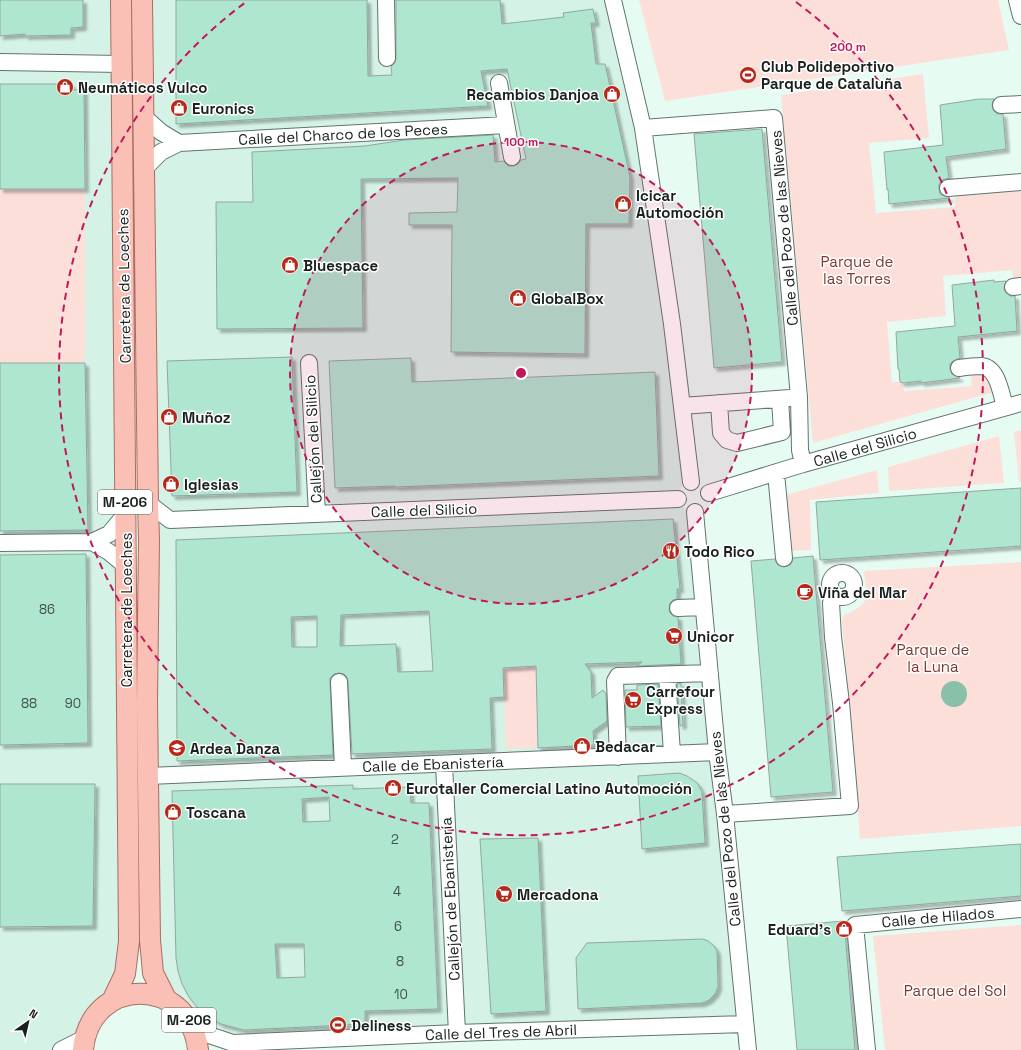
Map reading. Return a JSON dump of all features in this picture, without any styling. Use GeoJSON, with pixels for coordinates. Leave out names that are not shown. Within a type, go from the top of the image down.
{"type":"FeatureCollection","features":[{"type":"Feature","properties":{"kind":"main road","name":"Carretera de Loeches"},"geometry":{"type":"LineString","coordinates":[[112,1001],[125,974],[129,941],[125,334],[121,64],[122,0]]}},
{"type":"Feature","properties":{"kind":"main road","name":"Carretera de Loeches"},"geometry":{"type":"LineString","coordinates":[[142,0],[149,540],[148,776],[151,947],[153,973],[166,999]]}},
{"type":"Feature","properties":{"kind":"main road","name":"M-206"},"geometry":{"type":"LineString","coordinates":[[84,1044],[91,1021],[102,1008],[112,1001],[126,995],[143,994],[166,999],[178,1007],[193,1027],[198,1050]]}},
{"type":"Feature","properties":{"kind":"street"},"geometry":{"type":"LineString","coordinates":[[386,0],[387,58]]}},
{"type":"Feature","properties":{"kind":"street"},"geometry":{"type":"LineString","coordinates":[[613,0],[643,128],[672,324],[692,482]]}},
{"type":"Feature","properties":{"kind":"street"},"geometry":{"type":"LineString","coordinates":[[1017,0],[1021,16]]}},
{"type":"Feature","properties":{"kind":"street"},"geometry":{"type":"LineString","coordinates":[[0,62],[121,64]]}},
{"type":"Feature","properties":{"kind":"street"},"geometry":{"type":"LineString","coordinates":[[500,83],[512,157]]}},
{"type":"Feature","properties":{"kind":"street"},"geometry":{"type":"LineString","coordinates":[[1001,105],[1021,104]]}},
{"type":"Feature","properties":{"kind":"street"},"geometry":{"type":"LineString","coordinates":[[144,118],[161,132],[179,143]]}},
{"type":"Feature","properties":{"kind":"street","name":"Calle del Pozo de las Nieves"},"geometry":{"type":"LineString","coordinates":[[643,128],[774,118],[799,397],[800,450],[803,464]]}},
{"type":"Feature","properties":{"kind":"street","name":"Calle del Charco de los Peces"},"geometry":{"type":"LineString","coordinates":[[145,168],[161,152],[179,143],[506,125]]}},
{"type":"Feature","properties":{"kind":"street"},"geometry":{"type":"LineString","coordinates":[[948,188],[1021,182]]}},
{"type":"Feature","properties":{"kind":"street","name":"Callejón del Silicio"},"geometry":{"type":"LineString","coordinates":[[309,363],[318,514]]}},
{"type":"Feature","properties":{"kind":"street"},"geometry":{"type":"LineString","coordinates":[[959,368],[982,366],[989,368],[995,375],[1005,407]]}},
{"type":"Feature","properties":{"kind":"street"},"geometry":{"type":"LineString","coordinates":[[682,406],[799,397]]}},
{"type":"Feature","properties":{"kind":"street"},"geometry":{"type":"LineString","coordinates":[[719,403],[721,433],[727,440],[737,443],[782,432],[780,399]]}},
{"type":"Feature","properties":{"kind":"street","name":"Calle del Silicio"},"geometry":{"type":"LineString","coordinates":[[709,493],[803,464],[1021,403]]}},
{"type":"Feature","properties":{"kind":"street"},"geometry":{"type":"LineString","coordinates":[[776,473],[784,558]]}},
{"type":"Feature","properties":{"kind":"street"},"geometry":{"type":"LineString","coordinates":[[692,482],[699,483],[705,487],[709,493],[708,502],[702,510],[695,512],[687,511],[681,506],[678,499],[679,492],[683,485],[692,482]]}},
{"type":"Feature","properties":{"kind":"street","name":"Calle del Silicio"},"geometry":{"type":"LineString","coordinates":[[170,520],[678,499]]}},
{"type":"Feature","properties":{"kind":"street"},"geometry":{"type":"LineString","coordinates":[[148,504],[170,520],[149,540]]}},
{"type":"Feature","properties":{"kind":"street","name":"Calle del Pozo de las Nieves"},"geometry":{"type":"LineString","coordinates":[[695,512],[717,752],[725,814],[748,1050]]}},
{"type":"Feature","properties":{"kind":"street"},"geometry":{"type":"LineString","coordinates":[[0,542],[92,542],[109,534],[125,515]]}},
{"type":"Feature","properties":{"kind":"street"},"geometry":{"type":"LineString","coordinates":[[92,542],[109,552],[126,566]]}},
{"type":"Feature","properties":{"kind":"street"},"geometry":{"type":"LineString","coordinates":[[725,814],[850,806],[841,703],[832,630],[831,603],[834,595]]}},
{"type":"Feature","properties":{"kind":"street"},"geometry":{"type":"LineString","coordinates":[[678,608],[703,607]]}},
{"type":"Feature","properties":{"kind":"street"},"geometry":{"type":"LineString","coordinates":[[618,756],[615,681],[618,676],[710,673]]}},
{"type":"Feature","properties":{"kind":"street"},"geometry":{"type":"LineString","coordinates":[[668,675],[672,754]]}},
{"type":"Feature","properties":{"kind":"street"},"geometry":{"type":"LineString","coordinates":[[339,682],[343,767]]}},
{"type":"Feature","properties":{"kind":"street","name":"Calle de Ebanistería"},"geometry":{"type":"LineString","coordinates":[[148,776],[717,752]]}},
{"type":"Feature","properties":{"kind":"street","name":"Callejón de Ebanistería"},"geometry":{"type":"LineString","coordinates":[[444,764],[457,1033]]}},
{"type":"Feature","properties":{"kind":"street","name":"Calle de Hilados"},"geometry":{"type":"LineString","coordinates":[[867,1050],[855,925],[1021,909]]}},
{"type":"Feature","properties":{"kind":"street","name":"Calle del Tres de Abril"},"geometry":{"type":"LineString","coordinates":[[193,1027],[228,1047],[457,1033],[745,1024]]}},
{"type":"Feature","properties":{"kind":"street"},"geometry":{"type":"LineString","coordinates":[[61,1050],[84,1044]]}},
{"type":"Feature","properties":{"kind":"shaded area"},"geometry":{"type":"Polygon","coordinates":[[[0,0],[121,0],[129,941],[112,1001],[61,1050],[0,1050],[0,0]]]}},
{"type":"Feature","properties":{"kind":"shaded area"},"geometry":{"type":"Polygon","coordinates":[[[142,0],[613,0],[638,105],[691,482],[683,485],[679,492],[681,506],[687,511],[695,512],[745,1024],[478,1033],[209,1035],[153,973],[142,0]]]}},
{"type":"Feature","properties":{"kind":"shaded area"},"geometry":{"type":"Polygon","coordinates":[[[954,681],[963,685],[967,694],[963,703],[954,707],[945,703],[941,694],[945,685],[954,681]]]}},
{"type":"Feature","properties":{"kind":"green space","name":"Club Polideportivo Parque de Cataluña"},"geometry":{"type":"Polygon","coordinates":[[[639,0],[998,0],[1009,50],[665,101],[639,0]]]}},
{"type":"Feature","properties":{"kind":"green space","name":"Parque de las Torres"},"geometry":{"type":"Polygon","coordinates":[[[923,74],[929,138],[869,143],[876,213],[955,207],[955,193],[1021,188],[1021,279],[1013,280],[1012,270],[943,276],[946,316],[887,322],[892,382],[902,382],[904,391],[972,386],[971,375],[987,374],[994,392],[813,443],[781,95],[923,74]]]}},
{"type":"Feature","properties":{"kind":"green space"},"geometry":{"type":"Polygon","coordinates":[[[0,189],[85,189],[85,363],[0,363],[0,189]]]}},
{"type":"Feature","properties":{"kind":"green space"},"geometry":{"type":"Polygon","coordinates":[[[1021,430],[1021,482],[1019,482],[1014,432],[1021,430]]]}},
{"type":"Feature","properties":{"kind":"green space"},"geometry":{"type":"Polygon","coordinates":[[[999,436],[1004,483],[889,491],[888,467],[999,436]]]}},
{"type":"Feature","properties":{"kind":"green space"},"geometry":{"type":"Polygon","coordinates":[[[877,470],[879,493],[810,500],[811,550],[790,551],[785,495],[877,470]]]}},
{"type":"Feature","properties":{"kind":"green space","name":"Parque de la Luna"},"geometry":{"type":"Polygon","coordinates":[[[1021,562],[1021,826],[860,839],[842,620],[844,615],[859,607],[866,599],[864,571],[1021,562]]]}},
{"type":"Feature","properties":{"kind":"green space"},"geometry":{"type":"Polygon","coordinates":[[[536,666],[538,748],[506,749],[503,668],[536,666]]]}},
{"type":"Feature","properties":{"kind":"green space","name":"Parque del Sol"},"geometry":{"type":"Polygon","coordinates":[[[1021,925],[1021,1050],[885,1050],[873,936],[1021,925]]]}},
{"type":"Feature","properties":{"kind":"building"},"geometry":{"type":"Polygon","coordinates":[[[0,0],[83,0],[83,27],[71,28],[71,35],[25,36],[25,34],[0,36],[0,0]]]}},
{"type":"Feature","properties":{"kind":"building"},"geometry":{"type":"Polygon","coordinates":[[[176,0],[367,0],[368,76],[392,75],[391,66],[395,63],[396,58],[396,0],[500,0],[502,24],[564,17],[563,13],[593,9],[596,23],[591,23],[596,64],[605,64],[630,177],[629,224],[586,224],[585,354],[451,352],[452,225],[409,225],[409,213],[457,212],[458,178],[361,179],[363,328],[217,329],[216,202],[253,202],[252,152],[365,146],[404,140],[493,135],[495,162],[504,161],[508,166],[513,166],[518,164],[521,160],[526,159],[507,69],[481,71],[488,106],[176,124],[176,0]]]}},
{"type":"Feature","properties":{"kind":"building"},"geometry":{"type":"Polygon","coordinates":[[[0,84],[72,84],[72,90],[84,90],[85,189],[0,189],[0,84]]]}},
{"type":"Feature","properties":{"kind":"building"},"geometry":{"type":"Polygon","coordinates":[[[979,99],[994,99],[992,105],[993,110],[997,114],[1003,114],[1006,149],[946,157],[949,178],[942,180],[939,184],[939,189],[940,194],[950,198],[889,204],[884,152],[943,145],[940,105],[979,99]]]}},
{"type":"Feature","properties":{"kind":"building"},"geometry":{"type":"Polygon","coordinates":[[[762,129],[782,362],[714,368],[694,134],[762,129]]]}},
{"type":"Feature","properties":{"kind":"building"},"geometry":{"type":"Polygon","coordinates":[[[994,280],[994,282],[1006,281],[1004,288],[1005,292],[1010,296],[1015,296],[1017,331],[958,337],[960,358],[950,364],[950,369],[952,374],[960,378],[921,383],[921,381],[900,382],[896,332],[955,326],[952,285],[994,280]]]}},
{"type":"Feature","properties":{"kind":"building"},"geometry":{"type":"Polygon","coordinates":[[[292,357],[297,492],[172,496],[167,361],[292,357]]]}},
{"type":"Feature","properties":{"kind":"building"},"geometry":{"type":"Polygon","coordinates":[[[411,358],[412,382],[655,372],[659,476],[395,487],[335,488],[329,361],[411,358]]]}},
{"type":"Feature","properties":{"kind":"building"},"geometry":{"type":"Polygon","coordinates":[[[0,363],[85,363],[88,530],[0,531],[0,363]]]}},
{"type":"Feature","properties":{"kind":"building"},"geometry":{"type":"Polygon","coordinates":[[[1021,488],[1021,546],[820,560],[816,502],[1021,488]]]}},
{"type":"Feature","properties":{"kind":"building"},"geometry":{"type":"Polygon","coordinates":[[[673,519],[680,589],[677,589],[677,599],[670,603],[669,609],[673,616],[678,617],[681,664],[637,666],[642,662],[585,664],[591,672],[592,698],[603,690],[606,694],[607,721],[593,731],[594,745],[538,748],[536,666],[503,668],[504,697],[490,698],[492,749],[352,754],[348,682],[347,677],[344,674],[339,673],[334,674],[330,678],[333,755],[177,761],[176,540],[673,519]],[[429,611],[341,615],[340,646],[396,644],[398,672],[433,671],[429,611]],[[317,616],[291,617],[292,647],[317,647],[317,616]]]}},
{"type":"Feature","properties":{"kind":"building"},"geometry":{"type":"Polygon","coordinates":[[[86,554],[88,743],[0,745],[0,555],[86,554]]]}},
{"type":"Feature","properties":{"kind":"building"},"geometry":{"type":"Polygon","coordinates":[[[813,556],[833,792],[771,797],[751,561],[775,559],[777,564],[784,567],[790,565],[793,558],[813,556]]]}},
{"type":"Feature","properties":{"kind":"building"},"geometry":{"type":"Polygon","coordinates":[[[681,683],[683,725],[680,726],[677,684],[681,683]]]}},
{"type":"Feature","properties":{"kind":"building"},"geometry":{"type":"Polygon","coordinates":[[[658,684],[661,726],[626,727],[625,690],[637,690],[637,685],[658,684]]]}},
{"type":"Feature","properties":{"kind":"building"},"geometry":{"type":"Polygon","coordinates":[[[679,773],[687,776],[698,784],[702,792],[705,843],[642,849],[638,776],[679,773]]]}},
{"type":"Feature","properties":{"kind":"building"},"geometry":{"type":"Polygon","coordinates":[[[0,784],[95,784],[93,926],[0,927],[0,784]]]}},
{"type":"Feature","properties":{"kind":"building"},"geometry":{"type":"Polygon","coordinates":[[[353,785],[353,789],[410,787],[411,803],[429,803],[438,1009],[365,1011],[365,1024],[244,1030],[221,1024],[209,1017],[197,1007],[189,997],[182,984],[178,971],[176,958],[172,791],[353,785]],[[329,797],[302,799],[303,822],[330,821],[329,797]],[[275,944],[277,978],[305,977],[304,944],[275,944]]]}},
{"type":"Feature","properties":{"kind":"building"},"geometry":{"type":"Polygon","coordinates":[[[538,838],[546,1011],[491,1014],[480,839],[538,838]]]}},
{"type":"Feature","properties":{"kind":"building"},"geometry":{"type":"Polygon","coordinates":[[[1021,844],[1021,896],[842,911],[837,857],[1021,844]]]}},
{"type":"Feature","properties":{"kind":"building"},"geometry":{"type":"Polygon","coordinates":[[[844,921],[855,1050],[797,1050],[786,926],[844,921]]]}},
{"type":"Feature","properties":{"kind":"building"},"geometry":{"type":"Polygon","coordinates":[[[703,939],[714,946],[717,951],[718,987],[715,994],[709,1000],[702,1003],[578,1009],[576,958],[587,943],[703,939]]]}},
{"type":"Feature","properties":{"kind":"place","name":"Club Polideportivo Parque de Cataluña"},"geometry":{"type":"Point","coordinates":[748,75]}},
{"type":"Feature","properties":{"kind":"place","name":"Neumáticos Vulco"},"geometry":{"type":"Point","coordinates":[65,87]}},
{"type":"Feature","properties":{"kind":"place","name":"Recambios Danjoa"},"geometry":{"type":"Point","coordinates":[612,94]}},
{"type":"Feature","properties":{"kind":"place","name":"Euronics"},"geometry":{"type":"Point","coordinates":[179,108]}},
{"type":"Feature","properties":{"kind":"place","name":"Icicar Automoción"},"geometry":{"type":"Point","coordinates":[623,204]}},
{"type":"Feature","properties":{"kind":"place","name":"Bluespace"},"geometry":{"type":"Point","coordinates":[290,265]}},
{"type":"Feature","properties":{"kind":"place","name":"GlobalBox"},"geometry":{"type":"Point","coordinates":[518,298]}},
{"type":"Feature","properties":{"kind":"place","name":"Muñoz"},"geometry":{"type":"Point","coordinates":[169,417]}},
{"type":"Feature","properties":{"kind":"place","name":"Iglesias"},"geometry":{"type":"Point","coordinates":[171,484]}},
{"type":"Feature","properties":{"kind":"place","name":"Todo Rico"},"geometry":{"type":"Point","coordinates":[671,551]}},
{"type":"Feature","properties":{"kind":"place","name":"Viña del Mar"},"geometry":{"type":"Point","coordinates":[805,592]}},
{"type":"Feature","properties":{"kind":"place","name":"Unicor"},"geometry":{"type":"Point","coordinates":[674,636]}},
{"type":"Feature","properties":{"kind":"place","name":"Carrefour Express"},"geometry":{"type":"Point","coordinates":[633,700]}},
{"type":"Feature","properties":{"kind":"place","name":"Bedacar"},"geometry":{"type":"Point","coordinates":[582,746]}},
{"type":"Feature","properties":{"kind":"place","name":"Ardea Danza"},"geometry":{"type":"Point","coordinates":[177,748]}},
{"type":"Feature","properties":{"kind":"place","name":"Eurotaller Comercial Latino Automoción"},"geometry":{"type":"Point","coordinates":[393,788]}},
{"type":"Feature","properties":{"kind":"place","name":"Toscana"},"geometry":{"type":"Point","coordinates":[173,812]}},
{"type":"Feature","properties":{"kind":"place","name":"Mercadona"},"geometry":{"type":"Point","coordinates":[504,894]}},
{"type":"Feature","properties":{"kind":"place","name":"Eduard's"},"geometry":{"type":"Point","coordinates":[844,929]}},
{"type":"Feature","properties":{"kind":"place","name":"Deliness"},"geometry":{"type":"Point","coordinates":[338,1025]}}]}
